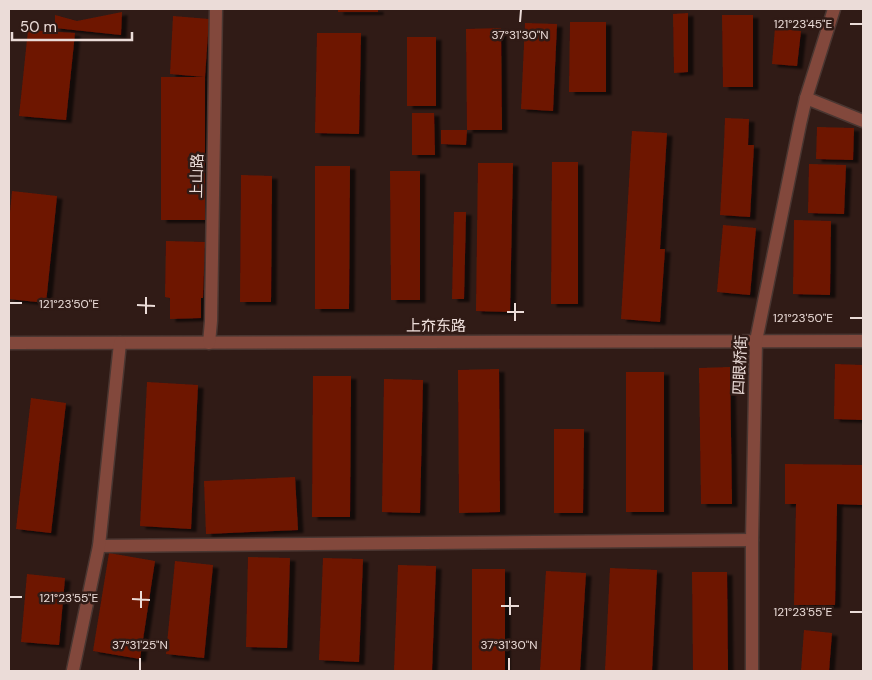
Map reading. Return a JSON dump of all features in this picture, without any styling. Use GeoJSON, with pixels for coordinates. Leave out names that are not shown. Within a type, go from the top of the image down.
{"type":"FeatureCollection","features":[{"type":"Feature","properties":{"kind":"street","name":"上山路"},"geometry":{"type":"LineString","coordinates":[[209,343],[211,321],[216,9]]}},
{"type":"Feature","properties":{"kind":"street","name":"四眼桥街"},"geometry":{"type":"LineString","coordinates":[[752,671],[752,540],[756,341],[806,98],[834,9]]}},
{"type":"Feature","properties":{"kind":"street"},"geometry":{"type":"LineString","coordinates":[[806,98],[863,121]]}},
{"type":"Feature","properties":{"kind":"street","name":"上夼东路"},"geometry":{"type":"LineString","coordinates":[[9,343],[863,341]]}},
{"type":"Feature","properties":{"kind":"street"},"geometry":{"type":"LineString","coordinates":[[73,670],[99,546],[120,343]]}},
{"type":"Feature","properties":{"kind":"street"},"geometry":{"type":"LineString","coordinates":[[99,546],[752,540]]}},
{"type":"Feature","properties":{"kind":"building"},"geometry":{"type":"Polygon","coordinates":[[[338,9],[378,9],[378,12],[338,12],[338,9]]]}},
{"type":"Feature","properties":{"kind":"building"},"geometry":{"type":"Polygon","coordinates":[[[122,12],[121,35],[55,28],[55,15],[77,21],[122,12]]]}},
{"type":"Feature","properties":{"kind":"building"},"geometry":{"type":"Polygon","coordinates":[[[688,13],[688,72],[674,73],[673,14],[688,13]]]}},
{"type":"Feature","properties":{"kind":"building"},"geometry":{"type":"Polygon","coordinates":[[[722,15],[753,15],[753,87],[723,87],[722,15]]]}},
{"type":"Feature","properties":{"kind":"building"},"geometry":{"type":"Polygon","coordinates":[[[173,16],[209,19],[205,77],[170,74],[173,16]]]}},
{"type":"Feature","properties":{"kind":"building"},"geometry":{"type":"Polygon","coordinates":[[[570,22],[606,22],[606,92],[569,92],[570,22]]]}},
{"type":"Feature","properties":{"kind":"building"},"geometry":{"type":"Polygon","coordinates":[[[525,23],[557,24],[553,111],[521,109],[525,23]]]}},
{"type":"Feature","properties":{"kind":"building"},"geometry":{"type":"Polygon","coordinates":[[[501,28],[502,130],[467,130],[466,29],[501,28]]]}},
{"type":"Feature","properties":{"kind":"building"},"geometry":{"type":"Polygon","coordinates":[[[775,28],[801,31],[797,66],[772,64],[775,28]]]}},
{"type":"Feature","properties":{"kind":"building"},"geometry":{"type":"Polygon","coordinates":[[[28,30],[75,33],[66,120],[19,116],[28,30]]]}},
{"type":"Feature","properties":{"kind":"building"},"geometry":{"type":"Polygon","coordinates":[[[317,33],[361,33],[359,134],[315,133],[317,33]]]}},
{"type":"Feature","properties":{"kind":"building"},"geometry":{"type":"Polygon","coordinates":[[[407,37],[436,37],[436,106],[407,106],[407,37]]]}},
{"type":"Feature","properties":{"kind":"building"},"geometry":{"type":"Polygon","coordinates":[[[161,77],[205,77],[205,220],[161,220],[161,77]]]}},
{"type":"Feature","properties":{"kind":"building"},"geometry":{"type":"Polygon","coordinates":[[[412,113],[434,113],[435,155],[412,155],[412,113]]]}},
{"type":"Feature","properties":{"kind":"building"},"geometry":{"type":"Polygon","coordinates":[[[725,118],[749,119],[748,145],[754,145],[750,217],[720,215],[725,118]]]}},
{"type":"Feature","properties":{"kind":"building"},"geometry":{"type":"Polygon","coordinates":[[[817,127],[854,128],[853,160],[816,159],[817,127]]]}},
{"type":"Feature","properties":{"kind":"building"},"geometry":{"type":"Polygon","coordinates":[[[441,130],[467,130],[466,145],[441,144],[441,130]]]}},
{"type":"Feature","properties":{"kind":"building"},"geometry":{"type":"Polygon","coordinates":[[[632,131],[667,133],[660,249],[665,249],[660,322],[621,319],[632,131]]]}},
{"type":"Feature","properties":{"kind":"building"},"geometry":{"type":"Polygon","coordinates":[[[552,162],[578,162],[578,304],[551,304],[552,162]]]}},
{"type":"Feature","properties":{"kind":"building"},"geometry":{"type":"Polygon","coordinates":[[[478,163],[513,163],[510,312],[476,311],[478,163]]]}},
{"type":"Feature","properties":{"kind":"building"},"geometry":{"type":"Polygon","coordinates":[[[809,164],[846,165],[844,214],[808,213],[809,164]]]}},
{"type":"Feature","properties":{"kind":"building"},"geometry":{"type":"Polygon","coordinates":[[[315,166],[350,166],[349,309],[315,309],[315,166]]]}},
{"type":"Feature","properties":{"kind":"building"},"geometry":{"type":"Polygon","coordinates":[[[390,171],[420,171],[420,300],[391,300],[390,171]]]}},
{"type":"Feature","properties":{"kind":"building"},"geometry":{"type":"Polygon","coordinates":[[[241,175],[272,176],[271,302],[240,302],[241,175]]]}},
{"type":"Feature","properties":{"kind":"building"},"geometry":{"type":"Polygon","coordinates":[[[12,191],[57,196],[46,303],[9,299],[9,223],[12,191]]]}},
{"type":"Feature","properties":{"kind":"building"},"geometry":{"type":"Polygon","coordinates":[[[454,212],[466,212],[464,299],[452,299],[454,212]]]}},
{"type":"Feature","properties":{"kind":"building"},"geometry":{"type":"Polygon","coordinates":[[[794,220],[831,221],[830,295],[793,294],[794,220]]]}},
{"type":"Feature","properties":{"kind":"building"},"geometry":{"type":"Polygon","coordinates":[[[723,225],[756,228],[750,295],[717,292],[723,225]]]}},
{"type":"Feature","properties":{"kind":"building"},"geometry":{"type":"Polygon","coordinates":[[[166,241],[205,242],[201,318],[170,319],[170,298],[165,297],[166,241]]]}},
{"type":"Feature","properties":{"kind":"building"},"geometry":{"type":"Polygon","coordinates":[[[835,364],[863,365],[863,420],[834,419],[835,364]]]}},
{"type":"Feature","properties":{"kind":"building"},"geometry":{"type":"Polygon","coordinates":[[[730,367],[732,504],[701,504],[699,368],[730,367]]]}},
{"type":"Feature","properties":{"kind":"building"},"geometry":{"type":"Polygon","coordinates":[[[499,369],[500,512],[459,513],[458,370],[499,369]]]}},
{"type":"Feature","properties":{"kind":"building"},"geometry":{"type":"Polygon","coordinates":[[[626,372],[664,372],[664,512],[626,512],[626,372]]]}},
{"type":"Feature","properties":{"kind":"building"},"geometry":{"type":"Polygon","coordinates":[[[313,376],[351,376],[350,517],[312,517],[313,376]]]}},
{"type":"Feature","properties":{"kind":"building"},"geometry":{"type":"Polygon","coordinates":[[[384,379],[423,380],[420,513],[382,512],[384,379]]]}},
{"type":"Feature","properties":{"kind":"building"},"geometry":{"type":"Polygon","coordinates":[[[147,382],[198,385],[191,529],[140,526],[147,382]]]}},
{"type":"Feature","properties":{"kind":"building"},"geometry":{"type":"Polygon","coordinates":[[[31,398],[66,403],[51,533],[16,529],[31,398]]]}},
{"type":"Feature","properties":{"kind":"building"},"geometry":{"type":"Polygon","coordinates":[[[554,429],[584,429],[583,513],[554,513],[554,429]]]}},
{"type":"Feature","properties":{"kind":"building"},"geometry":{"type":"Polygon","coordinates":[[[785,464],[863,465],[863,505],[837,504],[835,605],[794,605],[796,504],[785,504],[785,464]]]}},
{"type":"Feature","properties":{"kind":"building"},"geometry":{"type":"Polygon","coordinates":[[[295,477],[298,530],[206,534],[204,481],[295,477]]]}},
{"type":"Feature","properties":{"kind":"building"},"geometry":{"type":"Polygon","coordinates":[[[109,553],[155,561],[140,659],[93,651],[109,553]]]}},
{"type":"Feature","properties":{"kind":"building"},"geometry":{"type":"Polygon","coordinates":[[[248,557],[290,558],[287,648],[246,647],[248,557]]]}},
{"type":"Feature","properties":{"kind":"building"},"geometry":{"type":"Polygon","coordinates":[[[323,558],[363,559],[359,662],[319,660],[323,558]]]}},
{"type":"Feature","properties":{"kind":"building"},"geometry":{"type":"Polygon","coordinates":[[[175,561],[213,565],[204,658],[166,654],[175,561]]]}},
{"type":"Feature","properties":{"kind":"building"},"geometry":{"type":"Polygon","coordinates":[[[398,565],[436,566],[432,671],[394,671],[398,565]]]}},
{"type":"Feature","properties":{"kind":"building"},"geometry":{"type":"Polygon","coordinates":[[[610,568],[657,570],[652,671],[605,671],[610,568]]]}},
{"type":"Feature","properties":{"kind":"building"},"geometry":{"type":"Polygon","coordinates":[[[472,569],[505,569],[505,671],[472,671],[472,569]]]}},
{"type":"Feature","properties":{"kind":"building"},"geometry":{"type":"Polygon","coordinates":[[[546,571],[586,573],[580,671],[540,671],[546,571]]]}},
{"type":"Feature","properties":{"kind":"building"},"geometry":{"type":"Polygon","coordinates":[[[692,572],[727,572],[728,671],[693,671],[692,572]]]}},
{"type":"Feature","properties":{"kind":"building"},"geometry":{"type":"Polygon","coordinates":[[[27,574],[65,578],[59,645],[21,642],[27,574]]]}},
{"type":"Feature","properties":{"kind":"building"},"geometry":{"type":"Polygon","coordinates":[[[804,630],[832,633],[829,671],[801,671],[804,630]]]}}]}
